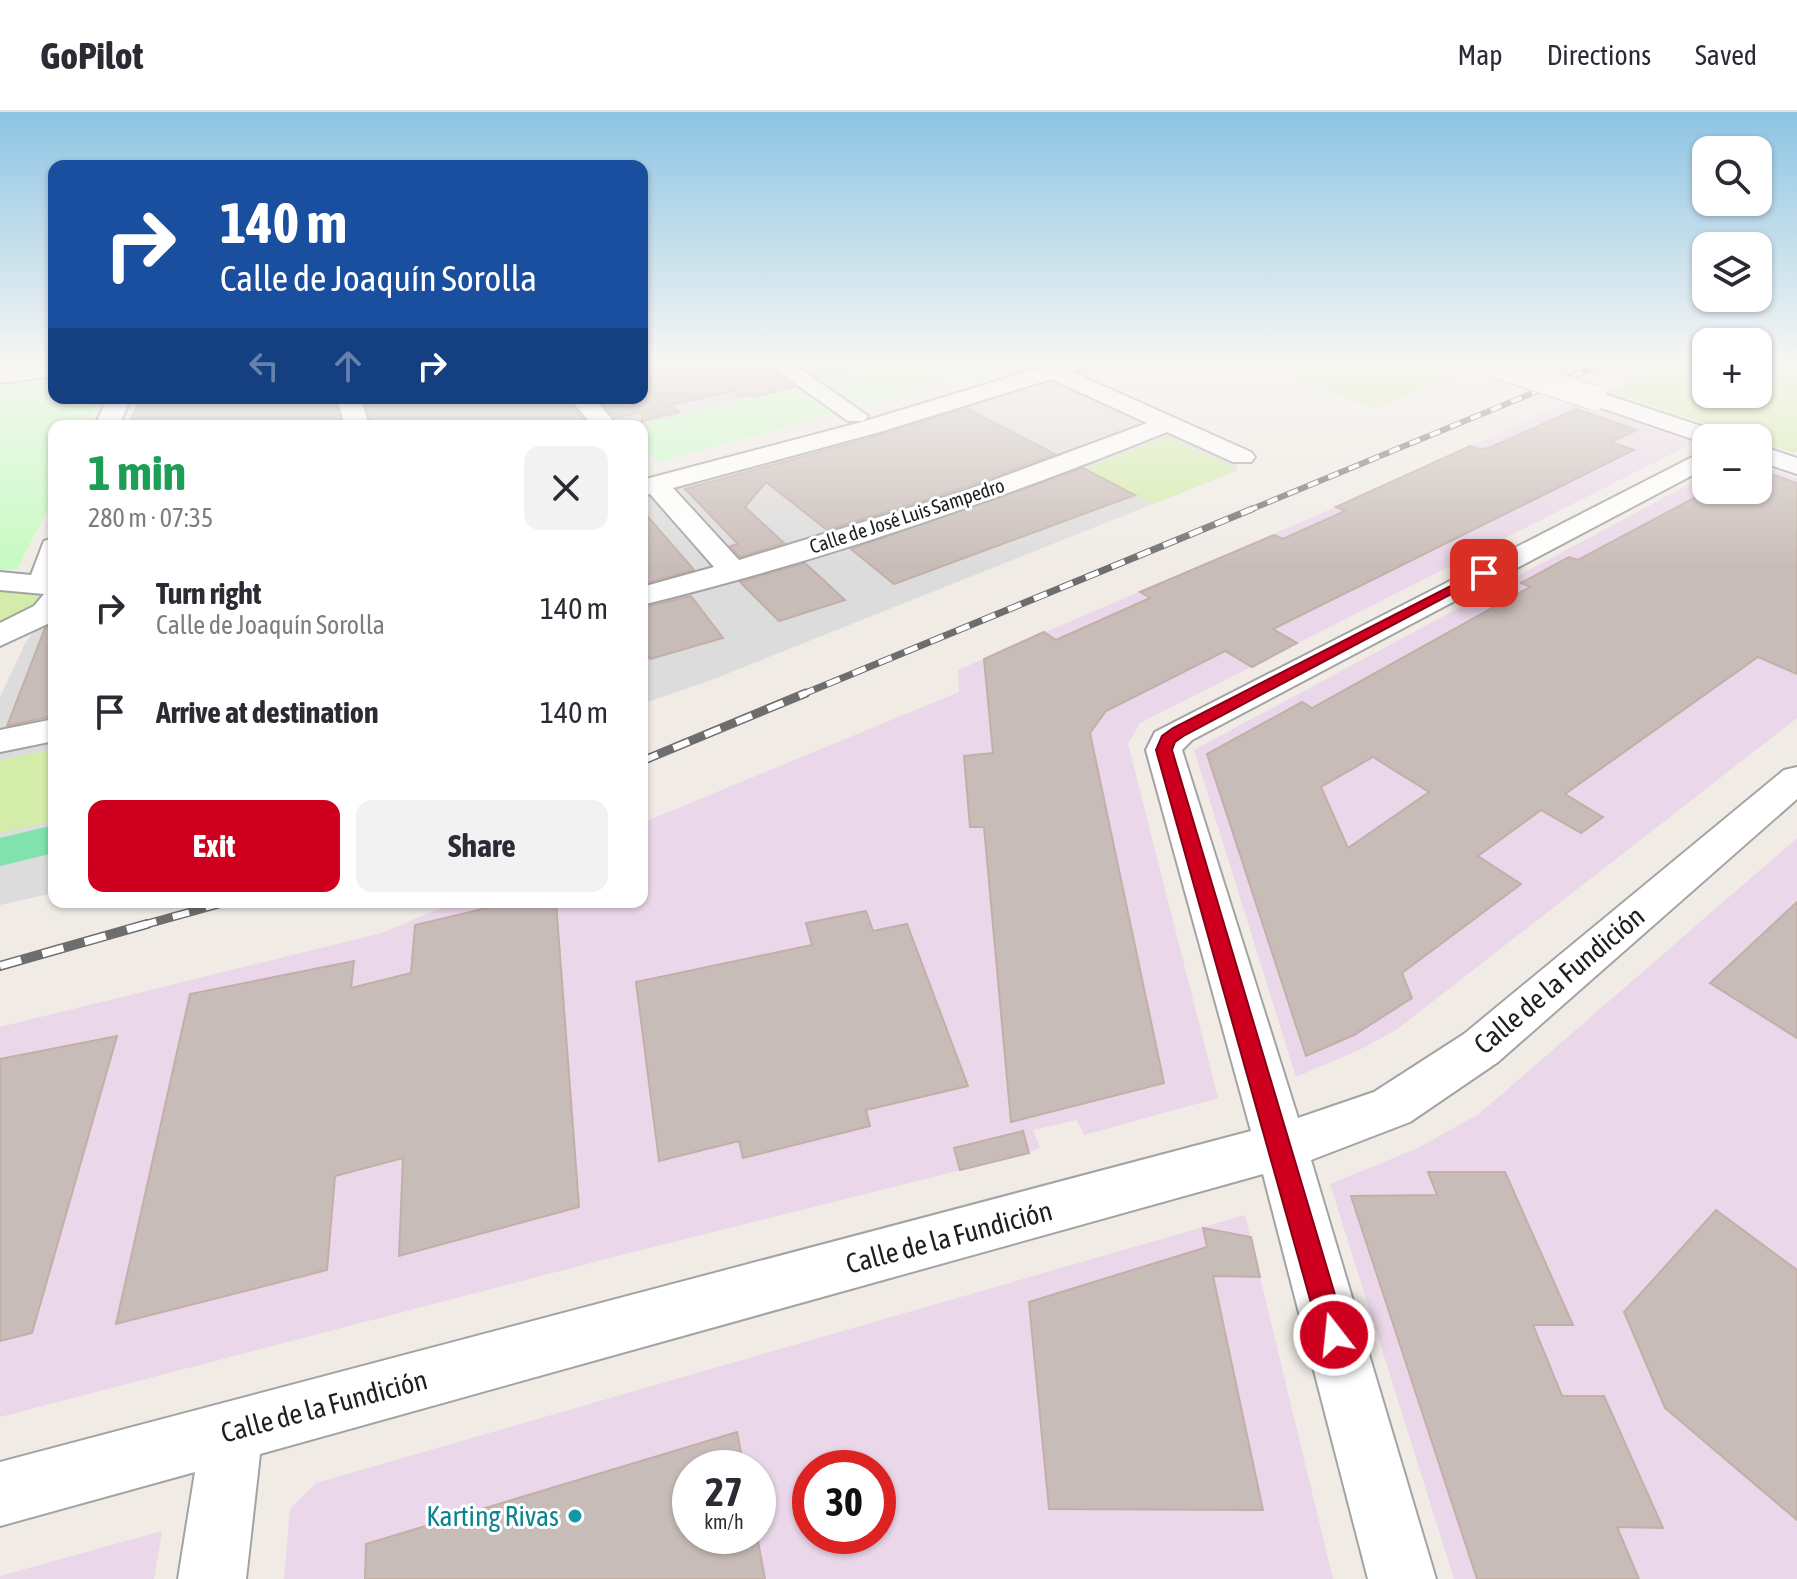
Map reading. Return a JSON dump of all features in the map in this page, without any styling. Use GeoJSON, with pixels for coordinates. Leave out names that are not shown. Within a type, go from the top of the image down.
{"type":"FeatureCollection","features":[{"type":"Feature","properties":{"kind":"street"},"geometry":{"type":"LineString","coordinates":[[648,476],[803,431]]}},
{"type":"Feature","properties":{"kind":"street"},"geometry":{"type":"LineString","coordinates":[[648,477],[804,446],[846,431]]}},
{"type":"Feature","properties":{"kind":"street","name":"Calle de José Luis Sampedro"},"geometry":{"type":"LineString","coordinates":[[648,594],[733,571],[1052,470],[1147,431]]}},
{"type":"Feature","properties":{"kind":"street"},"geometry":{"type":"LineString","coordinates":[[1186,431],[1242,457]]}},
{"type":"Feature","properties":{"kind":"street"},"geometry":{"type":"LineString","coordinates":[[1772,458],[1797,466]]}},
{"type":"Feature","properties":{"kind":"street"},"geometry":{"type":"LineString","coordinates":[[1402,1579],[1281,1147],[1164,750],[1168,740],[1692,465]]}},
{"type":"Feature","properties":{"kind":"street"},"geometry":{"type":"LineString","coordinates":[[648,479],[733,571]]}},
{"type":"Feature","properties":{"kind":"street"},"geometry":{"type":"LineString","coordinates":[[0,666],[42,605],[48,576]]}},
{"type":"Feature","properties":{"kind":"street"},"geometry":{"type":"LineString","coordinates":[[0,581],[42,605]]}},
{"type":"Feature","properties":{"kind":"street"},"geometry":{"type":"LineString","coordinates":[[0,741],[48,731]]}},
{"type":"Feature","properties":{"kind":"street","name":"Calle de la Fundición"},"geometry":{"type":"LineString","coordinates":[[0,1494],[1339,1129],[1392,1107],[1481,1048],[1796,781]]}},
{"type":"Feature","properties":{"kind":"street"},"geometry":{"type":"LineString","coordinates":[[212,1579],[232,1431]]}},
{"type":"Feature","properties":{"kind":"shaded area"},"geometry":{"type":"Polygon","coordinates":[[[875,431],[1172,431],[1234,458],[1238,470],[714,679],[648,702],[648,491],[875,431]]]}},
{"type":"Feature","properties":{"kind":"shaded area"},"geometry":{"type":"Polygon","coordinates":[[[1502,431],[1660,431],[1692,443],[1140,723],[1128,744],[1218,1098],[1084,1135],[1077,1120],[1033,1130],[1040,1148],[997,1161],[625,1254],[0,1417],[0,1027],[382,933],[441,908],[648,908],[648,821],[959,692],[958,670],[1336,507],[1502,431]]]}},
{"type":"Feature","properties":{"kind":"shaded area"},"geometry":{"type":"Polygon","coordinates":[[[1772,470],[1797,478],[1797,718],[1396,1030],[1296,1077],[1194,750],[1692,483],[1692,504],[1772,504],[1772,470]]]}},
{"type":"Feature","properties":{"kind":"shaded area"},"geometry":{"type":"Polygon","coordinates":[[[48,621],[48,894],[0,905],[0,697],[25,644],[38,626],[48,621]]]}},
{"type":"Feature","properties":{"kind":"shaded area"},"geometry":{"type":"Polygon","coordinates":[[[1797,838],[1797,1579],[1454,1579],[1330,1184],[1418,1148],[1479,1114],[1797,838]]]}},
{"type":"Feature","properties":{"kind":"shaded area"},"geometry":{"type":"Polygon","coordinates":[[[1245,1215],[1333,1579],[284,1579],[290,1509],[316,1483],[1245,1215]]]}},
{"type":"Feature","properties":{"kind":"shaded area"},"geometry":{"type":"Polygon","coordinates":[[[162,1531],[154,1579],[0,1579],[0,1576],[162,1531]]]}},
{"type":"Feature","properties":{"kind":"green space"},"geometry":{"type":"Polygon","coordinates":[[[0,431],[48,431],[48,509],[17,569],[0,570],[0,431]]]}},
{"type":"Feature","properties":{"kind":"green space"},"geometry":{"type":"Polygon","coordinates":[[[648,431],[769,431],[658,462],[648,451],[648,431]]]}},
{"type":"Feature","properties":{"kind":"green space"},"geometry":{"type":"Polygon","coordinates":[[[1772,431],[1797,431],[1797,452],[1772,446],[1772,431]]]}},
{"type":"Feature","properties":{"kind":"green space"},"geometry":{"type":"Polygon","coordinates":[[[1167,437],[1238,470],[1153,504],[1085,469],[1167,437]]]}},
{"type":"Feature","properties":{"kind":"green space"},"geometry":{"type":"Polygon","coordinates":[[[20,589],[39,595],[40,608],[0,629],[0,590],[20,589]]]}},
{"type":"Feature","properties":{"kind":"green space"},"geometry":{"type":"Polygon","coordinates":[[[48,750],[48,822],[0,833],[0,760],[48,750]]]}},
{"type":"Feature","properties":{"kind":"green space"},"geometry":{"type":"Polygon","coordinates":[[[48,826],[48,854],[0,866],[0,838],[48,826]]]}},
{"type":"Feature","properties":{"kind":"building"},"geometry":{"type":"Polygon","coordinates":[[[891,431],[1011,431],[1055,454],[963,488],[827,530],[766,482],[745,507],[784,543],[740,557],[730,546],[738,544],[685,489],[891,431]]]}},
{"type":"Feature","properties":{"kind":"building"},"geometry":{"type":"Polygon","coordinates":[[[1526,431],[1634,431],[1611,442],[1634,450],[1273,629],[1297,643],[1252,667],[1225,651],[1106,711],[1090,733],[1164,1083],[1011,1122],[984,827],[970,827],[964,756],[993,753],[984,659],[1044,632],[1056,640],[1150,598],[1140,592],[1274,535],[1283,539],[1345,511],[1336,507],[1470,446],[1489,448],[1526,431]]]}},
{"type":"Feature","properties":{"kind":"building"},"geometry":{"type":"Polygon","coordinates":[[[1083,468],[1135,495],[894,584],[851,549],[1083,468]]]}},
{"type":"Feature","properties":{"kind":"building"},"geometry":{"type":"Polygon","coordinates":[[[1772,475],[1797,483],[1797,674],[1758,657],[1565,794],[1603,817],[1581,833],[1541,810],[1478,856],[1521,884],[1402,973],[1412,998],[1354,1035],[1306,1056],[1207,754],[1302,702],[1312,708],[1530,587],[1521,583],[1569,557],[1578,560],[1692,499],[1692,504],[1772,504],[1772,475]],[[1373,757],[1321,787],[1348,848],[1429,792],[1373,757]]]}},
{"type":"Feature","properties":{"kind":"building"},"geometry":{"type":"Polygon","coordinates":[[[648,517],[694,570],[648,582],[648,517]]]}},
{"type":"Feature","properties":{"kind":"building"},"geometry":{"type":"Polygon","coordinates":[[[805,563],[845,600],[779,621],[740,582],[805,563]]]}},
{"type":"Feature","properties":{"kind":"building"},"geometry":{"type":"Polygon","coordinates":[[[691,596],[723,638],[650,659],[648,607],[691,596]]]}},
{"type":"Feature","properties":{"kind":"building"},"geometry":{"type":"Polygon","coordinates":[[[48,627],[48,717],[7,726],[48,627]]]}},
{"type":"Feature","properties":{"kind":"building"},"geometry":{"type":"Polygon","coordinates":[[[1797,902],[1797,1038],[1710,983],[1797,902]]]}},
{"type":"Feature","properties":{"kind":"building"},"geometry":{"type":"Polygon","coordinates":[[[487,908],[556,908],[579,1207],[399,1256],[403,1158],[335,1176],[327,1270],[116,1324],[190,994],[354,961],[351,988],[411,973],[415,925],[487,908]]]}},
{"type":"Feature","properties":{"kind":"building"},"geometry":{"type":"Polygon","coordinates":[[[866,911],[873,931],[907,924],[968,1086],[866,1110],[870,1126],[743,1158],[739,1141],[659,1161],[636,982],[812,945],[806,923],[866,911]]]}},
{"type":"Feature","properties":{"kind":"building"},"geometry":{"type":"Polygon","coordinates":[[[117,1036],[32,1333],[0,1341],[0,1059],[117,1036]]]}},
{"type":"Feature","properties":{"kind":"building"},"geometry":{"type":"Polygon","coordinates":[[[1023,1131],[1029,1153],[960,1170],[954,1148],[1023,1131]]]}},
{"type":"Feature","properties":{"kind":"building"},"geometry":{"type":"Polygon","coordinates":[[[1428,1172],[1505,1172],[1573,1325],[1533,1325],[1562,1396],[1604,1396],[1663,1528],[1617,1527],[1639,1579],[1477,1579],[1351,1196],[1437,1195],[1428,1172]]]}},
{"type":"Feature","properties":{"kind":"building"},"geometry":{"type":"Polygon","coordinates":[[[1716,1210],[1797,1270],[1797,1520],[1665,1408],[1624,1312],[1716,1210]]]}},
{"type":"Feature","properties":{"kind":"building"},"geometry":{"type":"Polygon","coordinates":[[[1203,1228],[1251,1237],[1260,1277],[1213,1276],[1263,1510],[1049,1509],[1029,1302],[1207,1247],[1203,1228]]]}},
{"type":"Feature","properties":{"kind":"building","name":"Karting Rivas"},"geometry":{"type":"Polygon","coordinates":[[[737,1432],[740,1450],[677,1450],[737,1432]]]}},
{"type":"Feature","properties":{"kind":"building","name":"Karting Rivas"},"geometry":{"type":"Polygon","coordinates":[[[672,1452],[672,1554],[760,1554],[765,1579],[365,1579],[366,1544],[672,1452]]]}},
{"type":"Feature","properties":{"kind":"railway"},"geometry":{"type":"LineString","coordinates":[[1247,511],[1439,431]]}},
{"type":"Feature","properties":{"kind":"railway"},"geometry":{"type":"LineString","coordinates":[[801,695],[1252,509]]}},
{"type":"Feature","properties":{"kind":"railway"},"geometry":{"type":"LineString","coordinates":[[648,759],[806,693]]}},
{"type":"Feature","properties":{"kind":"railway"},"geometry":{"type":"LineString","coordinates":[[140,926],[204,908]]}},
{"type":"Feature","properties":{"kind":"railway"},"geometry":{"type":"LineString","coordinates":[[140,926],[147,924]]}},
{"type":"Feature","properties":{"kind":"railway"},"geometry":{"type":"LineString","coordinates":[[0,966],[140,926]]}},
{"type":"Feature","properties":{"kind":"place","name":"Karting Rivas"},"geometry":{"type":"Point","coordinates":[575,1516]}},
{"type":"Feature","properties":{"kind":"route"},"geometry":{"type":"LineString","coordinates":[[1334,1335],[1263,1082],[1164,750],[1168,740],[1179,732],[1484,573]]}}]}
